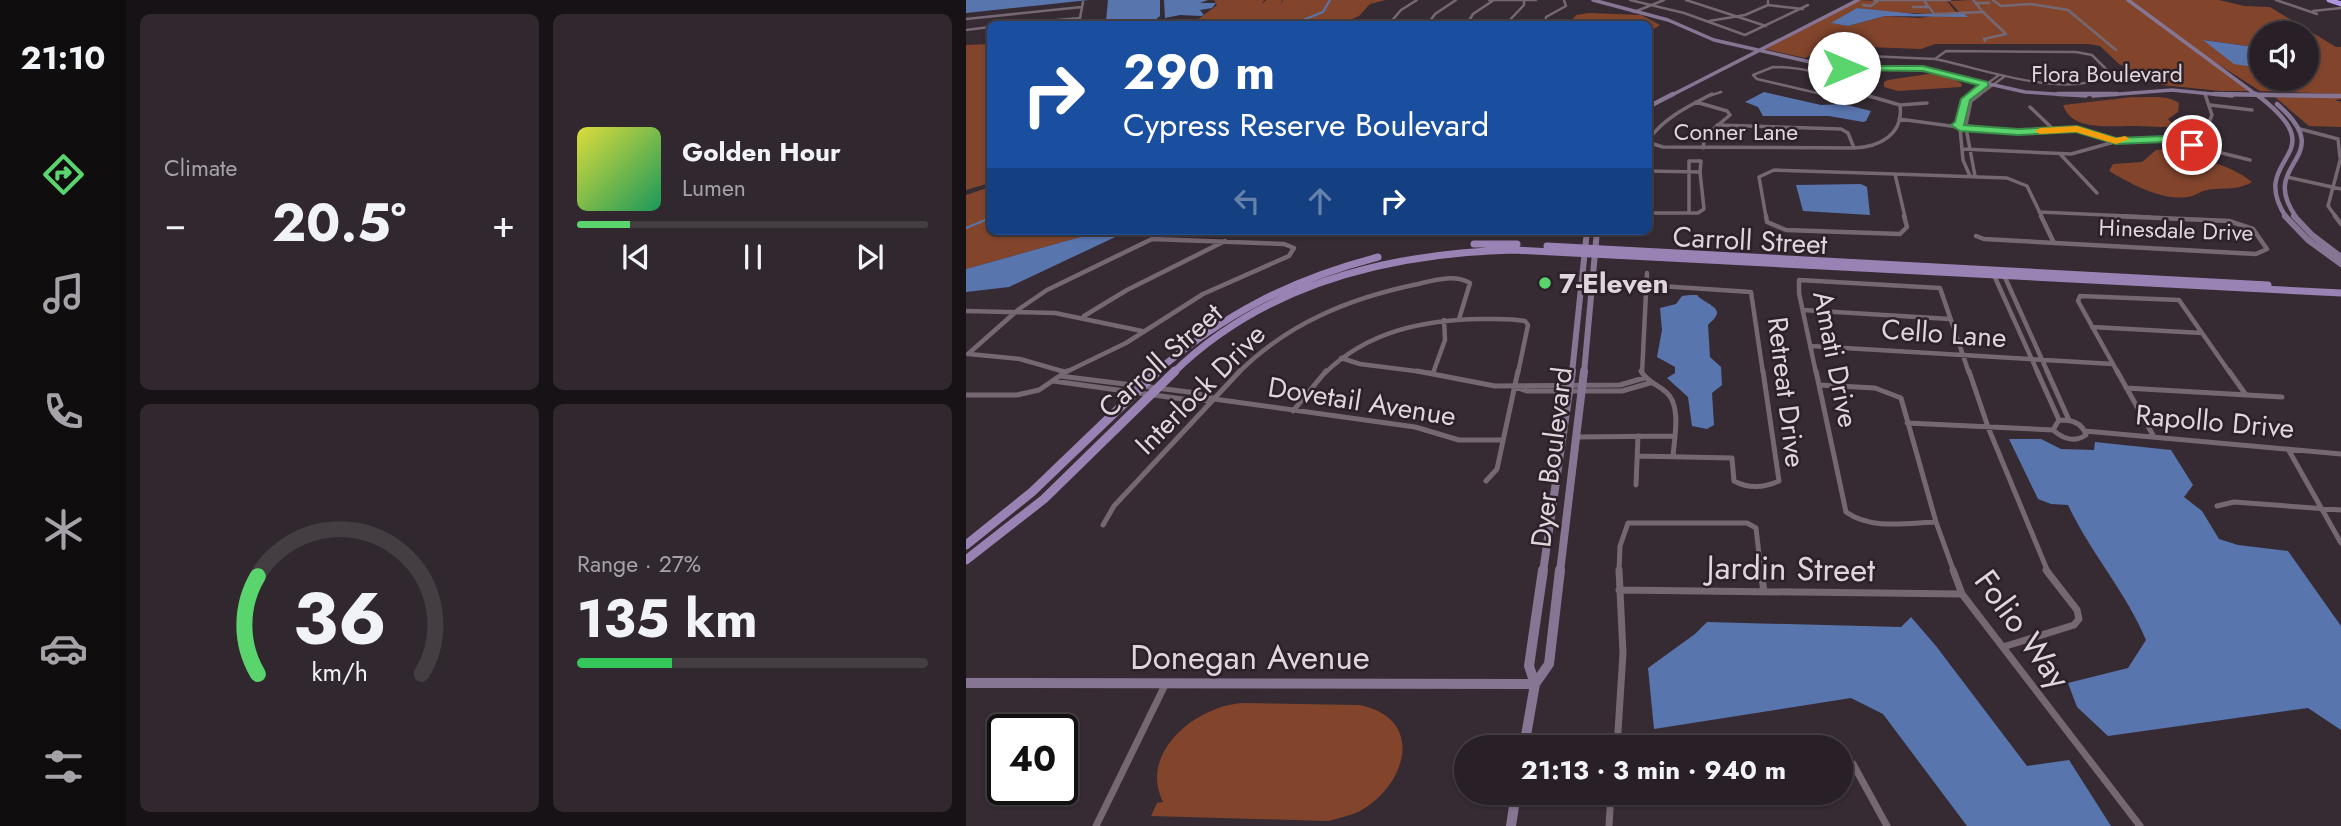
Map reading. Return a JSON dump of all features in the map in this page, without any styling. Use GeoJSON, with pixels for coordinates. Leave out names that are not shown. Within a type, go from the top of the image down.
{"type":"FeatureCollection","features":[{"type":"Feature","properties":{"kind":"highway"},"geometry":{"type":"LineString","coordinates":[[2329,0],[2340,6]]}},
{"type":"Feature","properties":{"kind":"main road","name":"Carroll Street"},"geometry":{"type":"LineString","coordinates":[[966,545],[1031,495],[1141,389],[1207,332],[1263,298],[1333,269],[1428,251],[1584,250],[2341,291]]}},
{"type":"Feature","properties":{"kind":"main road","name":"Carroll Street"},"geometry":{"type":"LineString","coordinates":[[966,560],[1044,499],[1192,354],[1258,308],[1329,277],[1428,251]]}},
{"type":"Feature","properties":{"kind":"main road","name":"Carroll Street"},"geometry":{"type":"LineString","coordinates":[[2003,273],[2212,288],[2341,291]]}},
{"type":"Feature","properties":{"kind":"main road"},"geometry":{"type":"LineString","coordinates":[[2212,288],[2219,285],[2297,287]]}},
{"type":"Feature","properties":{"kind":"street"},"geometry":{"type":"LineString","coordinates":[[1392,21],[1417,0]]}},
{"type":"Feature","properties":{"kind":"street"},"geometry":{"type":"LineString","coordinates":[[1430,21],[1455,0]]}},
{"type":"Feature","properties":{"kind":"street"},"geometry":{"type":"LineString","coordinates":[[1489,0],[1536,0]]}},
{"type":"Feature","properties":{"kind":"street"},"geometry":{"type":"LineString","coordinates":[[1469,21],[1473,14],[1494,0]]}},
{"type":"Feature","properties":{"kind":"street"},"geometry":{"type":"LineString","coordinates":[[1545,21],[1546,17],[1566,6],[1564,0]]}},
{"type":"Feature","properties":{"kind":"street","name":"Flora Boulevard"},"geometry":{"type":"LineString","coordinates":[[1593,0],[1640,9]]}},
{"type":"Feature","properties":{"kind":"street","name":"Flora Boulevard"},"geometry":{"type":"LineString","coordinates":[[1600,0],[1640,9],[1714,40],[1844,68],[1928,69],[2063,96],[2105,96],[2164,90],[2260,95],[2341,95]]}},
{"type":"Feature","properties":{"kind":"street"},"geometry":{"type":"LineString","coordinates":[[1630,0],[1745,34],[1808,5]]}},
{"type":"Feature","properties":{"kind":"street"},"geometry":{"type":"LineString","coordinates":[[1640,9],[1664,0]]}},
{"type":"Feature","properties":{"kind":"street"},"geometry":{"type":"LineString","coordinates":[[1686,0],[1766,26]]}},
{"type":"Feature","properties":{"kind":"street"},"geometry":{"type":"LineString","coordinates":[[1758,49],[1851,0]]}},
{"type":"Feature","properties":{"kind":"street"},"geometry":{"type":"LineString","coordinates":[[1652,102],[1858,0]]}},
{"type":"Feature","properties":{"kind":"street"},"geometry":{"type":"LineString","coordinates":[[1863,5],[1871,6],[1876,0],[1949,0],[1958,13]]}},
{"type":"Feature","properties":{"kind":"street"},"geometry":{"type":"LineString","coordinates":[[1993,0],[2001,6],[2031,4],[2074,13],[2116,50]]}},
{"type":"Feature","properties":{"kind":"street"},"geometry":{"type":"LineString","coordinates":[[2128,0],[2288,114],[2300,129],[2304,143],[2286,177],[2284,193],[2294,215],[2319,241],[2341,257]]}},
{"type":"Feature","properties":{"kind":"street"},"geometry":{"type":"LineString","coordinates":[[2276,0],[2313,13],[2340,6]]}},
{"type":"Feature","properties":{"kind":"street"},"geometry":{"type":"LineString","coordinates":[[1507,21],[1522,7],[1524,1]]}},
{"type":"Feature","properties":{"kind":"street"},"geometry":{"type":"LineString","coordinates":[[1079,21],[1083,2]]}},
{"type":"Feature","properties":{"kind":"street"},"geometry":{"type":"LineString","coordinates":[[1925,2],[1934,14],[1983,12]]}},
{"type":"Feature","properties":{"kind":"street"},"geometry":{"type":"LineString","coordinates":[[1974,2],[1989,3]]}},
{"type":"Feature","properties":{"kind":"street"},"geometry":{"type":"LineString","coordinates":[[1974,2],[2006,34],[1992,35],[1984,39],[1985,41]]}},
{"type":"Feature","properties":{"kind":"street"},"geometry":{"type":"LineString","coordinates":[[1708,22],[1738,16],[1768,3],[1803,9]]}},
{"type":"Feature","properties":{"kind":"street"},"geometry":{"type":"LineString","coordinates":[[1913,7],[1928,7]]}},
{"type":"Feature","properties":{"kind":"street"},"geometry":{"type":"LineString","coordinates":[[966,19],[1082,8]]}},
{"type":"Feature","properties":{"kind":"street"},"geometry":{"type":"LineString","coordinates":[[1014,21],[1016,14]]}},
{"type":"Feature","properties":{"kind":"street"},"geometry":{"type":"LineString","coordinates":[[1046,21],[1080,18]]}},
{"type":"Feature","properties":{"kind":"street"},"geometry":{"type":"LineString","coordinates":[[966,30],[987,27]]}},
{"type":"Feature","properties":{"kind":"street"},"geometry":{"type":"LineString","coordinates":[[1935,58],[1946,51],[2076,52],[2092,55],[2109,75],[2097,81],[2063,83],[2000,77],[1976,90],[1966,99],[1965,149]]}},
{"type":"Feature","properties":{"kind":"street"},"geometry":{"type":"LineString","coordinates":[[1844,55],[1935,58],[2000,77]]}},
{"type":"Feature","properties":{"kind":"street"},"geometry":{"type":"LineString","coordinates":[[1856,90],[1812,93],[1757,79],[1753,75],[1766,67],[1781,67],[1844,82],[1856,90],[1866,97],[1900,105],[1927,103]]}},
{"type":"Feature","properties":{"kind":"street"},"geometry":{"type":"LineString","coordinates":[[1972,176],[1959,126],[1970,100],[1990,83]]}},
{"type":"Feature","properties":{"kind":"street","name":"Flora Boulevard"},"geometry":{"type":"LineString","coordinates":[[1990,83],[2062,93],[2097,93],[2161,87],[2260,95]]}},
{"type":"Feature","properties":{"kind":"street"},"geometry":{"type":"LineString","coordinates":[[1976,90],[1981,92]]}},
{"type":"Feature","properties":{"kind":"street","name":"Conner Lane"},"geometry":{"type":"LineString","coordinates":[[1652,135],[1666,121],[1696,102],[1721,92]]}},
{"type":"Feature","properties":{"kind":"street"},"geometry":{"type":"LineString","coordinates":[[2199,147],[2212,115],[2208,93]]}},
{"type":"Feature","properties":{"kind":"street"},"geometry":{"type":"LineString","coordinates":[[2260,95],[2283,117],[2293,134],[2293,148],[2275,175],[2276,197],[2285,215],[2309,240],[2341,264]]}},
{"type":"Feature","properties":{"kind":"street"},"geometry":{"type":"LineString","coordinates":[[1696,102],[1729,113],[1728,118],[1705,135],[1703,148]]}},
{"type":"Feature","properties":{"kind":"street"},"geometry":{"type":"LineString","coordinates":[[2210,103],[2252,110]]}},
{"type":"Feature","properties":{"kind":"street"},"geometry":{"type":"LineString","coordinates":[[1900,105],[1902,108],[1899,118],[2018,132],[2084,130],[2116,141]]}},
{"type":"Feature","properties":{"kind":"street"},"geometry":{"type":"LineString","coordinates":[[2030,107],[2054,130]]}},
{"type":"Feature","properties":{"kind":"street","name":"Conner Lane"},"geometry":{"type":"LineString","coordinates":[[1652,144],[1663,147],[1703,148],[1875,146],[1888,141],[1899,118]]}},
{"type":"Feature","properties":{"kind":"street"},"geometry":{"type":"LineString","coordinates":[[1717,125],[1841,130],[1848,133],[1854,148]]}},
{"type":"Feature","properties":{"kind":"street"},"geometry":{"type":"LineString","coordinates":[[2300,129],[2338,139],[2340,157],[2328,209],[2341,224]]}},
{"type":"Feature","properties":{"kind":"street"},"geometry":{"type":"LineString","coordinates":[[1965,149],[2076,154],[2116,141],[2165,139],[2250,160]]}},
{"type":"Feature","properties":{"kind":"street"},"geometry":{"type":"LineString","coordinates":[[2060,154],[2097,193]]}},
{"type":"Feature","properties":{"kind":"street"},"geometry":{"type":"LineString","coordinates":[[1652,213],[1702,212],[1701,161],[1689,161],[1689,212]]}},
{"type":"Feature","properties":{"kind":"street"},"geometry":{"type":"LineString","coordinates":[[1895,172],[1907,227],[1900,234],[1786,230],[1767,222],[1759,177],[1774,170],[1895,172],[2007,178],[2024,183],[2054,243],[1984,239],[1976,236]]}},
{"type":"Feature","properties":{"kind":"street"},"geometry":{"type":"LineString","coordinates":[[1652,171],[1700,172]]}},
{"type":"Feature","properties":{"kind":"street"},"geometry":{"type":"LineString","coordinates":[[2275,175],[2341,189]]}},
{"type":"Feature","properties":{"kind":"street","name":"Hinesdale Drive"},"geometry":{"type":"LineString","coordinates":[[2039,212],[2229,221],[2253,229],[2267,249],[2256,254],[2054,243]]}},
{"type":"Feature","properties":{"kind":"street","name":"Dyer Boulevard"},"geometry":{"type":"LineString","coordinates":[[1535,684],[1529,666],[1570,388],[1586,235]]}},
{"type":"Feature","properties":{"kind":"street","name":"Dyer Boulevard"},"geometry":{"type":"LineString","coordinates":[[1526,735],[1535,684],[1549,664],[1592,304],[1597,235]]}},
{"type":"Feature","properties":{"kind":"street"},"geometry":{"type":"LineString","coordinates":[[966,395],[1029,393],[1111,351],[1203,294],[1289,256],[1294,248],[1284,244],[1152,239],[1064,280],[1019,309],[967,354]]}},
{"type":"Feature","properties":{"kind":"street"},"geometry":{"type":"LineString","coordinates":[[1084,316],[1139,284],[1225,241]]}},
{"type":"Feature","properties":{"kind":"street"},"geometry":{"type":"LineString","coordinates":[[1993,273],[2059,420]]}},
{"type":"Feature","properties":{"kind":"street"},"geometry":{"type":"LineString","coordinates":[[2003,273],[2069,420],[2085,431]]}},
{"type":"Feature","properties":{"kind":"street"},"geometry":{"type":"LineString","coordinates":[[1647,274],[1641,370],[1644,378],[1672,400],[1674,457]]}},
{"type":"Feature","properties":{"kind":"street","name":"Interlock Drive"},"geometry":{"type":"LineString","coordinates":[[1103,525],[1114,506],[1213,399],[1257,355],[1285,334],[1327,311],[1367,296],[1422,283],[1466,280],[1470,285],[1459,318]]}},
{"type":"Feature","properties":{"kind":"street","name":"Amati Drive"},"geometry":{"type":"LineString","coordinates":[[1936,522],[1863,522],[1851,518],[1846,512],[1799,280],[1940,288],[1987,427],[2044,567],[2077,610],[2079,619],[2074,625],[2003,647]]}},
{"type":"Feature","properties":{"kind":"street","name":"Retreat Drive"},"geometry":{"type":"LineString","coordinates":[[1637,456],[1732,458],[1734,481],[1741,486],[1771,486],[1779,481],[1751,292],[1645,285]]}},
{"type":"Feature","properties":{"kind":"street"},"geometry":{"type":"LineString","coordinates":[[2154,437],[2077,297],[2083,294],[2179,300],[2246,395]]}},
{"type":"Feature","properties":{"kind":"street"},"geometry":{"type":"LineString","coordinates":[[966,311],[1019,309],[1084,316],[1143,332]]}},
{"type":"Feature","properties":{"kind":"street"},"geometry":{"type":"LineString","coordinates":[[1803,310],[1950,318]]}},
{"type":"Feature","properties":{"kind":"street"},"geometry":{"type":"LineString","coordinates":[[1293,411],[1324,373],[1341,358],[1387,334],[1459,318],[1517,319],[1527,323],[1515,387],[1497,469],[1486,481]]}},
{"type":"Feature","properties":{"kind":"street"},"geometry":{"type":"LineString","coordinates":[[1433,373],[1445,340],[1444,320]]}},
{"type":"Feature","properties":{"kind":"street"},"geometry":{"type":"LineString","coordinates":[[2092,327],[2202,333]]}},
{"type":"Feature","properties":{"kind":"street","name":"Cello Lane"},"geometry":{"type":"LineString","coordinates":[[1811,346],[2113,364]]}},
{"type":"Feature","properties":{"kind":"street"},"geometry":{"type":"LineString","coordinates":[[967,354],[1020,359],[1062,374],[1141,389]]}},
{"type":"Feature","properties":{"kind":"street"},"geometry":{"type":"LineString","coordinates":[[1341,358],[1360,364],[1433,373],[1527,391],[1581,388],[1622,391],[1650,383]]}},
{"type":"Feature","properties":{"kind":"street"},"geometry":{"type":"LineString","coordinates":[[1581,388],[1620,385],[1644,378]]}},
{"type":"Feature","properties":{"kind":"street"},"geometry":{"type":"LineString","coordinates":[[1052,381],[1141,389]]}},
{"type":"Feature","properties":{"kind":"street","name":"Folio Way"},"geometry":{"type":"LineString","coordinates":[[1819,385],[1893,392],[1900,398],[1936,522],[1962,594],[2140,826]]}},
{"type":"Feature","properties":{"kind":"street"},"geometry":{"type":"LineString","coordinates":[[2126,388],[2282,397]]}},
{"type":"Feature","properties":{"kind":"street","name":"Dovetail Avenue"},"geometry":{"type":"LineString","coordinates":[[1141,389],[1197,401],[1213,399],[1415,427],[1458,440],[1503,440]]}},
{"type":"Feature","properties":{"kind":"street"},"geometry":{"type":"LineString","coordinates":[[1908,423],[2053,430],[2059,420],[2069,420]]}},
{"type":"Feature","properties":{"kind":"street","name":"Rapollo Drive"},"geometry":{"type":"LineString","coordinates":[[2053,430],[2070,440],[2083,438],[2085,431],[2341,454]]}},
{"type":"Feature","properties":{"kind":"street"},"geometry":{"type":"LineString","coordinates":[[1636,485],[1638,436]]}},
{"type":"Feature","properties":{"kind":"street"},"geometry":{"type":"LineString","coordinates":[[1576,437],[1673,436]]}},
{"type":"Feature","properties":{"kind":"street"},"geometry":{"type":"LineString","coordinates":[[2288,449],[2341,543]]}},
{"type":"Feature","properties":{"kind":"street"},"geometry":{"type":"LineString","coordinates":[[2217,506],[2234,502],[2341,510]]}},
{"type":"Feature","properties":{"kind":"street"},"geometry":{"type":"LineString","coordinates":[[1618,735],[1623,639],[1619,590],[1622,531],[1628,523],[1746,523],[1756,528],[1764,592]]}},
{"type":"Feature","properties":{"kind":"street","name":"Jardin Street"},"geometry":{"type":"LineString","coordinates":[[1619,590],[1962,594]]}},
{"type":"Feature","properties":{"kind":"street","name":"Donegan Avenue"},"geometry":{"type":"LineString","coordinates":[[966,683],[1535,684]]}},
{"type":"Feature","properties":{"kind":"street"},"geometry":{"type":"LineString","coordinates":[[1096,826],[1166,683]]}},
{"type":"Feature","properties":{"kind":"street"},"geometry":{"type":"LineString","coordinates":[[1853,764],[1887,826]]}},
{"type":"Feature","properties":{"kind":"street"},"geometry":{"type":"LineString","coordinates":[[1511,826],[1514,805]]}},
{"type":"Feature","properties":{"kind":"street"},"geometry":{"type":"LineString","coordinates":[[1609,826],[1610,805]]}},
{"type":"Feature","properties":{"kind":"shaded area"},"geometry":{"type":"Polygon","coordinates":[[[1214,0],[1264,0],[1262,4],[1266,0],[1282,0],[1281,5],[1283,0],[1386,0],[1370,4],[1359,16],[1348,21],[1196,21],[1217,5],[1214,0]]]}},
{"type":"Feature","properties":{"kind":"shaded area"},"geometry":{"type":"Polygon","coordinates":[[[1859,0],[1877,1],[1871,7],[1880,1],[1947,1],[1956,12],[1935,13],[1924,2],[1932,14],[1857,8],[1832,23],[1848,26],[1885,16],[1920,18],[1959,12],[1949,1],[1971,0],[1984,12],[1974,0],[1992,0],[2001,6],[1995,0],[2126,0],[2249,91],[2162,85],[2119,64],[2100,46],[2089,44],[1935,44],[1921,49],[1839,46],[1805,58],[1765,49],[1859,0]]]}},
{"type":"Feature","properties":{"kind":"shaded area"},"geometry":{"type":"Polygon","coordinates":[[[2129,0],[2219,0],[2244,6],[2270,7],[2293,21],[2249,21],[2249,46],[2204,40],[2249,62],[2249,84],[2202,54],[2129,0]]]}},
{"type":"Feature","properties":{"kind":"shaded area"},"geometry":{"type":"Polygon","coordinates":[[[1576,15],[1641,15],[1660,25],[1652,30],[1652,21],[1572,21],[1576,15]]]}},
{"type":"Feature","properties":{"kind":"shaded area"},"geometry":{"type":"Polygon","coordinates":[[[2319,37],[2336,47],[2341,47],[2341,94],[2260,91],[2319,91],[2319,37]]]}},
{"type":"Feature","properties":{"kind":"shaded area"},"geometry":{"type":"Polygon","coordinates":[[[987,44],[987,184],[966,190],[966,45],[987,44]]]}},
{"type":"Feature","properties":{"kind":"shaded area"},"geometry":{"type":"Polygon","coordinates":[[[1935,73],[1951,77],[1962,84],[1961,87],[1898,91],[1884,87],[1884,82],[1888,80],[1935,73]]]}},
{"type":"Feature","properties":{"kind":"shaded area"},"geometry":{"type":"Polygon","coordinates":[[[2133,97],[2163,97],[2179,103],[2178,112],[2168,119],[2175,126],[2095,126],[2075,120],[2063,105],[2133,97]]]}},
{"type":"Feature","properties":{"kind":"shaded area"},"geometry":{"type":"Polygon","coordinates":[[[2275,97],[2341,97],[2335,100],[2341,102],[2341,127],[2309,126],[2275,97]]]}},
{"type":"Feature","properties":{"kind":"shaded area"},"geometry":{"type":"Polygon","coordinates":[[[2173,149],[2224,166],[2252,182],[2240,187],[2203,191],[2190,197],[2178,198],[2157,194],[2109,171],[2113,164],[2142,162],[2156,150],[2173,149]]]}},
{"type":"Feature","properties":{"kind":"shaded area"},"geometry":{"type":"Polygon","coordinates":[[[987,188],[987,235],[1088,235],[966,269],[966,195],[987,188]]]}},
{"type":"Feature","properties":{"kind":"shaded area"},"geometry":{"type":"Polygon","coordinates":[[[1242,703],[1359,705],[1380,712],[1394,723],[1401,737],[1402,753],[1398,769],[1376,800],[1356,813],[1328,821],[1151,816],[1157,803],[1163,802],[1157,784],[1158,766],[1165,749],[1176,735],[1207,713],[1242,703]]]}},
{"type":"Feature","properties":{"kind":"water"},"geometry":{"type":"Polygon","coordinates":[[[966,0],[1089,0],[966,13],[966,0]]]}},
{"type":"Feature","properties":{"kind":"water"},"geometry":{"type":"Polygon","coordinates":[[[1108,0],[1160,0],[1160,16],[1153,21],[1106,21],[1108,0]]]}},
{"type":"Feature","properties":{"kind":"water"},"geometry":{"type":"Polygon","coordinates":[[[1164,0],[1208,0],[1200,3],[1216,3],[1212,8],[1200,10],[1204,15],[1201,16],[1180,15],[1165,18],[1164,0]]]}},
{"type":"Feature","properties":{"kind":"water"},"geometry":{"type":"Polygon","coordinates":[[[1857,8],[1916,14],[1963,13],[1968,17],[1885,16],[1848,26],[1831,23],[1857,8]]]}},
{"type":"Feature","properties":{"kind":"water"},"geometry":{"type":"Polygon","coordinates":[[[2203,40],[2249,46],[2249,66],[2234,64],[2203,40]]]}},
{"type":"Feature","properties":{"kind":"water"},"geometry":{"type":"Polygon","coordinates":[[[1764,92],[1821,105],[1843,104],[1871,111],[1863,122],[1829,116],[1763,116],[1758,107],[1745,102],[1764,92]]]}},
{"type":"Feature","properties":{"kind":"water"},"geometry":{"type":"Polygon","coordinates":[[[1861,184],[1867,187],[1870,215],[1803,211],[1796,185],[1861,184]]]}},
{"type":"Feature","properties":{"kind":"water"},"geometry":{"type":"Polygon","coordinates":[[[1088,235],[1120,235],[1009,287],[966,292],[966,269],[1088,235]]]}},
{"type":"Feature","properties":{"kind":"water"},"geometry":{"type":"Polygon","coordinates":[[[1697,295],[1714,307],[1717,313],[1708,325],[1710,357],[1721,367],[1722,385],[1712,393],[1714,425],[1707,429],[1692,426],[1688,397],[1667,378],[1675,373],[1675,367],[1657,357],[1662,330],[1660,308],[1676,304],[1682,296],[1697,295]]]}},
{"type":"Feature","properties":{"kind":"water"},"geometry":{"type":"Polygon","coordinates":[[[2009,439],[2041,439],[2061,449],[2094,450],[2095,442],[2171,450],[2193,485],[2184,497],[2202,511],[2219,539],[2238,545],[2288,551],[2341,626],[2341,730],[2308,708],[2108,736],[2077,707],[2068,683],[2128,668],[2146,640],[2068,505],[2051,504],[2038,499],[2009,439]]]}},
{"type":"Feature","properties":{"kind":"water"},"geometry":{"type":"Polygon","coordinates":[[[1911,617],[2027,766],[2069,760],[2111,826],[1967,826],[1883,714],[1851,698],[1654,729],[1648,668],[1707,622],[1901,627],[1911,617]]]}},
{"type":"Feature","properties":{"kind":"waterway"},"geometry":{"type":"LineString","coordinates":[[1300,21],[1323,12],[1330,0]]}},
{"type":"Feature","properties":{"kind":"waterway"},"geometry":{"type":"LineString","coordinates":[[966,228],[987,219]]}},
{"type":"Feature","properties":{"kind":"slow traffic"},"geometry":{"type":"LineString","coordinates":[[2040,131],[2077,129],[2091,131],[2116,141],[2125,139]]}},
{"type":"Feature","properties":{"kind":"place","name":"7-Eleven"},"geometry":{"type":"Point","coordinates":[1545,283]}},
{"type":"Feature","properties":{"kind":"route"},"geometry":{"type":"LineString","coordinates":[[1844,68],[1923,69],[1985,84],[1966,99],[1960,124],[1956,125],[1960,128],[2018,132],[2077,129],[2091,131],[2116,141],[2165,139],[2192,145]]}}]}
